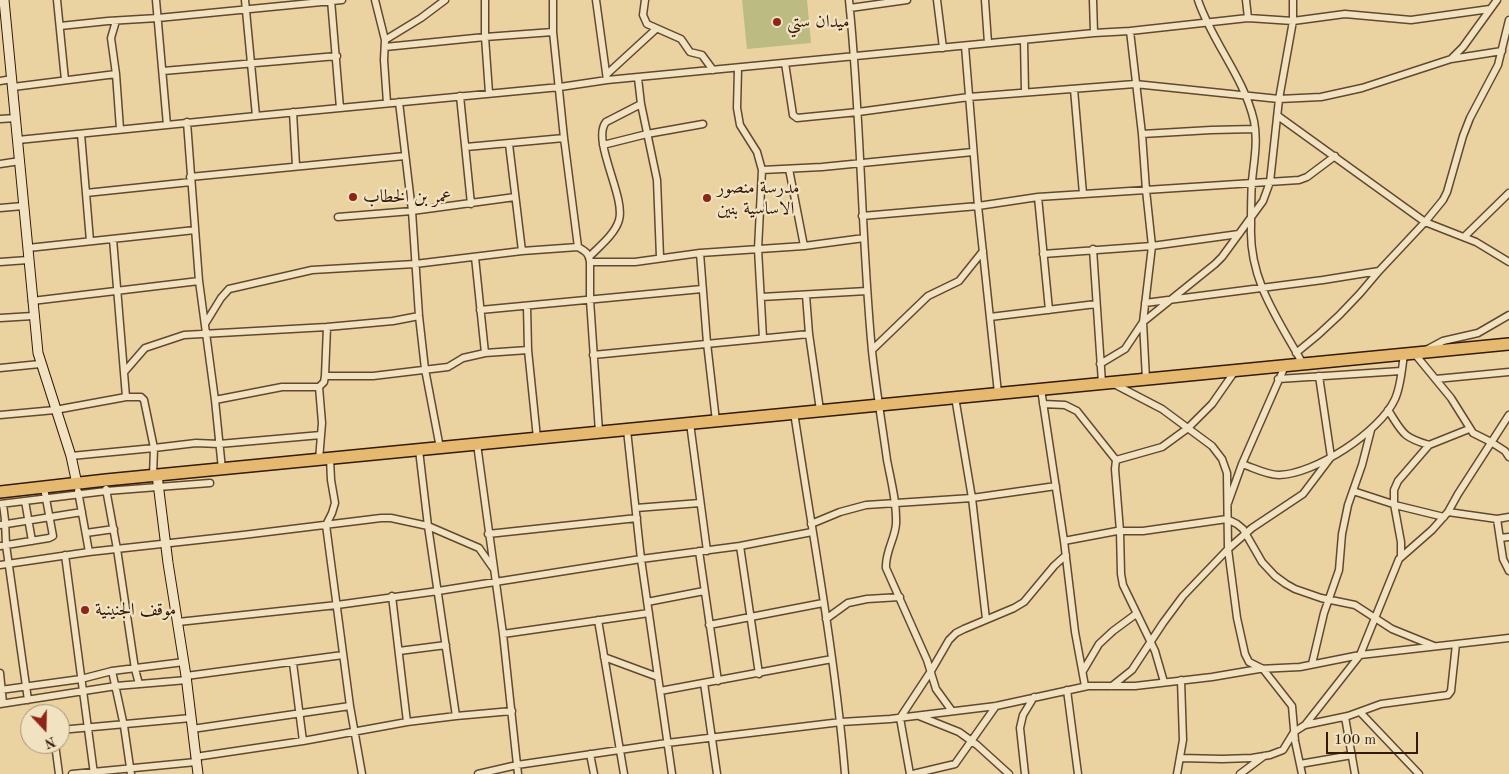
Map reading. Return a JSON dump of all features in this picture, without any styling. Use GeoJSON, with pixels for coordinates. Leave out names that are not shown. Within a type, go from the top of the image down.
{"type":"FeatureCollection","features":[{"type":"Feature","properties":{"kind":"highway"},"geometry":{"type":"LineString","coordinates":[[1,500],[222,470],[325,459],[998,392],[1509,344]]}},
{"type":"Feature","properties":{"kind":"street"},"geometry":{"type":"LineString","coordinates":[[4,0],[33,316],[40,364],[71,456],[90,552]]}},
{"type":"Feature","properties":{"kind":"street"},"geometry":{"type":"LineString","coordinates":[[57,0],[65,80]]}},
{"type":"Feature","properties":{"kind":"street"},"geometry":{"type":"LineString","coordinates":[[156,0],[168,124]]}},
{"type":"Feature","properties":{"kind":"street"},"geometry":{"type":"LineString","coordinates":[[245,0],[256,116]]}},
{"type":"Feature","properties":{"kind":"street"},"geometry":{"type":"LineString","coordinates":[[60,26],[342,0]]}},
{"type":"Feature","properties":{"kind":"street"},"geometry":{"type":"LineString","coordinates":[[375,0],[385,43],[384,60],[387,103]]}},
{"type":"Feature","properties":{"kind":"street"},"geometry":{"type":"LineString","coordinates":[[385,43],[445,0]]}},
{"type":"Feature","properties":{"kind":"street"},"geometry":{"type":"LineString","coordinates":[[485,0],[485,36],[490,93]]}},
{"type":"Feature","properties":{"kind":"street"},"geometry":{"type":"LineString","coordinates":[[552,0],[553,32],[564,138],[578,247],[590,259],[623,263],[660,257],[804,246],[864,238]]}},
{"type":"Feature","properties":{"kind":"street"},"geometry":{"type":"LineString","coordinates":[[596,0],[607,77]]}},
{"type":"Feature","properties":{"kind":"street"},"geometry":{"type":"LineString","coordinates":[[644,0],[643,15],[647,24],[681,39],[690,52],[702,55],[713,70]]}},
{"type":"Feature","properties":{"kind":"street"},"geometry":{"type":"LineString","coordinates":[[849,0],[858,112],[862,216],[872,350],[878,405],[896,524],[886,561],[889,577],[900,597],[939,694],[952,711]]}},
{"type":"Feature","properties":{"kind":"street"},"geometry":{"type":"LineString","coordinates":[[850,8],[907,0]]}},
{"type":"Feature","properties":{"kind":"street"},"geometry":{"type":"LineString","coordinates":[[937,0],[943,48]]}},
{"type":"Feature","properties":{"kind":"street"},"geometry":{"type":"LineString","coordinates":[[986,0],[988,43]]}},
{"type":"Feature","properties":{"kind":"street"},"geometry":{"type":"LineString","coordinates":[[1093,0],[1094,33]]}},
{"type":"Feature","properties":{"kind":"street"},"geometry":{"type":"LineString","coordinates":[[1198,0],[1246,95],[1255,130],[1256,154],[1252,182],[1251,231],[1253,258],[1261,287],[1302,364]]}},
{"type":"Feature","properties":{"kind":"street"},"geometry":{"type":"LineString","coordinates":[[1246,0],[1248,18]]}},
{"type":"Feature","properties":{"kind":"street"},"geometry":{"type":"LineString","coordinates":[[1100,364],[1127,347],[1143,322],[1215,264],[1252,218],[1264,199],[1270,182],[1279,99],[1293,21],[1293,0]]}},
{"type":"Feature","properties":{"kind":"street"},"geometry":{"type":"LineString","coordinates":[[1451,59],[1463,47],[1497,0]]}},
{"type":"Feature","properties":{"kind":"street"},"geometry":{"type":"LineString","coordinates":[[331,1],[340,108]]}},
{"type":"Feature","properties":{"kind":"street"},"geometry":{"type":"LineString","coordinates":[[18,140],[560,87],[607,77],[638,78],[738,69],[988,43],[1094,33],[1130,32],[1248,18],[1293,21],[1345,14],[1411,20],[1490,9]]}},
{"type":"Feature","properties":{"kind":"street"},"geometry":{"type":"LineString","coordinates":[[1296,352],[1321,334],[1360,294],[1443,200],[1448,192],[1463,136],[1470,118],[1498,65],[1507,35],[1509,20]]}},
{"type":"Feature","properties":{"kind":"street"},"geometry":{"type":"LineString","coordinates":[[116,21],[111,38],[120,129]]}},
{"type":"Feature","properties":{"kind":"street"},"geometry":{"type":"LineString","coordinates":[[607,77],[656,29]]}},
{"type":"Feature","properties":{"kind":"street"},"geometry":{"type":"LineString","coordinates":[[385,43],[553,32]]}},
{"type":"Feature","properties":{"kind":"street"},"geometry":{"type":"LineString","coordinates":[[1130,32],[1142,134],[1152,246],[1143,322],[1146,379]]}},
{"type":"Feature","properties":{"kind":"street"},"geometry":{"type":"LineString","coordinates":[[1024,40],[1024,92]]}},
{"type":"Feature","properties":{"kind":"street"},"geometry":{"type":"LineString","coordinates":[[965,46],[982,251],[998,392]]}},
{"type":"Feature","properties":{"kind":"street"},"geometry":{"type":"LineString","coordinates":[[785,63],[795,118],[858,112],[969,97],[1135,84],[1279,99],[1321,97],[1340,94],[1451,59],[1502,51]]}},
{"type":"Feature","properties":{"kind":"street"},"geometry":{"type":"LineString","coordinates":[[163,71],[337,56]]}},
{"type":"Feature","properties":{"kind":"street"},"geometry":{"type":"LineString","coordinates":[[738,69],[737,108],[740,125],[757,152],[762,170],[758,249],[763,338]]}},
{"type":"Feature","properties":{"kind":"street"},"geometry":{"type":"LineString","coordinates":[[0,81],[13,83],[65,80],[116,74]]}},
{"type":"Feature","properties":{"kind":"street"},"geometry":{"type":"LineString","coordinates":[[638,78],[641,104],[657,180],[660,257]]}},
{"type":"Feature","properties":{"kind":"street"},"geometry":{"type":"LineString","coordinates":[[1074,89],[1083,194]]}},
{"type":"Feature","properties":{"kind":"street"},"geometry":{"type":"LineString","coordinates":[[460,96],[471,204]]}},
{"type":"Feature","properties":{"kind":"street"},"geometry":{"type":"LineString","coordinates":[[400,102],[412,211],[419,316],[425,369],[440,448]]}},
{"type":"Feature","properties":{"kind":"street"},"geometry":{"type":"LineString","coordinates":[[599,432],[590,300],[590,259],[618,224],[620,218],[603,145],[603,128],[606,122],[641,104]]}},
{"type":"Feature","properties":{"kind":"street"},"geometry":{"type":"LineString","coordinates":[[292,112],[296,166]]}},
{"type":"Feature","properties":{"kind":"street"},"geometry":{"type":"LineString","coordinates":[[1278,116],[1425,222],[1476,242],[1509,262]]}},
{"type":"Feature","properties":{"kind":"street"},"geometry":{"type":"LineString","coordinates":[[0,119],[16,118]]}},
{"type":"Feature","properties":{"kind":"street"},"geometry":{"type":"LineString","coordinates":[[187,122],[199,281],[215,400],[222,470]]}},
{"type":"Feature","properties":{"kind":"street"},"geometry":{"type":"LineString","coordinates":[[603,145],[647,134],[703,124]]}},
{"type":"Feature","properties":{"kind":"street"},"geometry":{"type":"LineString","coordinates":[[1142,134],[1211,130],[1255,130]]}},
{"type":"Feature","properties":{"kind":"street"},"geometry":{"type":"LineString","coordinates":[[81,134],[90,242]]}},
{"type":"Feature","properties":{"kind":"street"},"geometry":{"type":"LineString","coordinates":[[466,147],[564,138]]}},
{"type":"Feature","properties":{"kind":"street"},"geometry":{"type":"LineString","coordinates":[[509,144],[522,251]]}},
{"type":"Feature","properties":{"kind":"street"},"geometry":{"type":"LineString","coordinates":[[762,170],[973,152]]}},
{"type":"Feature","properties":{"kind":"street"},"geometry":{"type":"LineString","coordinates":[[86,193],[296,166],[405,156]]}},
{"type":"Feature","properties":{"kind":"street"},"geometry":{"type":"LineString","coordinates":[[862,216],[978,206],[1038,197],[1299,180],[1307,177],[1335,156]]}},
{"type":"Feature","properties":{"kind":"street"},"geometry":{"type":"LineString","coordinates":[[0,164],[20,161]]}},
{"type":"Feature","properties":{"kind":"street"},"geometry":{"type":"LineString","coordinates":[[789,169],[804,246]]}},
{"type":"Feature","properties":{"kind":"street"},"geometry":{"type":"LineString","coordinates":[[1464,237],[1509,192]]}},
{"type":"Feature","properties":{"kind":"street"},"geometry":{"type":"LineString","coordinates":[[338,217],[412,211],[515,197]]}},
{"type":"Feature","properties":{"kind":"street"},"geometry":{"type":"LineString","coordinates":[[1038,197],[1048,310]]}},
{"type":"Feature","properties":{"kind":"street"},"geometry":{"type":"LineString","coordinates":[[0,208],[23,206]]}},
{"type":"Feature","properties":{"kind":"street"},"geometry":{"type":"LineString","coordinates":[[28,248],[195,230]]}},
{"type":"Feature","properties":{"kind":"street"},"geometry":{"type":"LineString","coordinates":[[1043,254],[1152,246],[1239,234]]}},
{"type":"Feature","properties":{"kind":"street"},"geometry":{"type":"LineString","coordinates":[[114,239],[126,398]]}},
{"type":"Feature","properties":{"kind":"street"},"geometry":{"type":"LineString","coordinates":[[205,324],[225,293],[236,287],[312,270],[415,264],[522,251],[578,247]]}},
{"type":"Feature","properties":{"kind":"street"},"geometry":{"type":"LineString","coordinates":[[1093,250],[1100,364],[1106,383],[1149,402],[1188,428],[1212,446],[1225,464],[1227,473],[1228,549],[1237,618],[1245,654],[1249,662],[1263,669],[1292,706],[1294,732],[1302,774]]}},
{"type":"Feature","properties":{"kind":"street"},"geometry":{"type":"LineString","coordinates":[[872,350],[930,294],[958,281],[982,251]]}},
{"type":"Feature","properties":{"kind":"street"},"geometry":{"type":"LineString","coordinates":[[700,254],[707,343],[716,421]]}},
{"type":"Feature","properties":{"kind":"street"},"geometry":{"type":"LineString","coordinates":[[475,257],[485,353]]}},
{"type":"Feature","properties":{"kind":"street"},"geometry":{"type":"LineString","coordinates":[[0,262],[28,260]]}},
{"type":"Feature","properties":{"kind":"street"},"geometry":{"type":"LineString","coordinates":[[1145,303],[1379,271]]}},
{"type":"Feature","properties":{"kind":"street"},"geometry":{"type":"LineString","coordinates":[[32,301],[199,281]]}},
{"type":"Feature","properties":{"kind":"street"},"geometry":{"type":"LineString","coordinates":[[480,310],[702,289]]}},
{"type":"Feature","properties":{"kind":"street"},"geometry":{"type":"LineString","coordinates":[[761,297],[867,291]]}},
{"type":"Feature","properties":{"kind":"street"},"geometry":{"type":"LineString","coordinates":[[806,295],[809,334],[820,410]]}},
{"type":"Feature","properties":{"kind":"street"},"geometry":{"type":"LineString","coordinates":[[990,317],[1096,304]]}},
{"type":"Feature","properties":{"kind":"street"},"geometry":{"type":"LineString","coordinates":[[527,306],[528,350],[537,438]]}},
{"type":"Feature","properties":{"kind":"street"},"geometry":{"type":"LineString","coordinates":[[1242,464],[1271,474],[1285,474],[1308,468],[1331,457],[1372,430],[1393,404],[1398,393],[1401,372],[1413,353],[1443,341],[1478,332],[1509,315]]}},
{"type":"Feature","properties":{"kind":"street"},"geometry":{"type":"LineString","coordinates":[[0,318],[33,316]]}},
{"type":"Feature","properties":{"kind":"street"},"geometry":{"type":"LineString","coordinates":[[125,371],[145,348],[184,335],[327,327],[393,321],[419,316]]}},
{"type":"Feature","properties":{"kind":"street"},"geometry":{"type":"LineString","coordinates":[[215,400],[282,387],[319,387],[324,382],[325,376],[327,327]]}},
{"type":"Feature","properties":{"kind":"street"},"geometry":{"type":"LineString","coordinates":[[593,355],[809,334]]}},
{"type":"Feature","properties":{"kind":"street"},"geometry":{"type":"LineString","coordinates":[[325,376],[373,376],[450,366],[463,358],[485,353],[528,350]]}},
{"type":"Feature","properties":{"kind":"street"},"geometry":{"type":"LineString","coordinates":[[1413,353],[1451,398],[1472,434],[1492,442],[1505,450],[1509,457]]}},
{"type":"Feature","properties":{"kind":"street"},"geometry":{"type":"LineString","coordinates":[[0,368],[40,364]]}},
{"type":"Feature","properties":{"kind":"street"},"geometry":{"type":"LineString","coordinates":[[1226,507],[1242,464],[1285,366]]}},
{"type":"Feature","properties":{"kind":"street"},"geometry":{"type":"LineString","coordinates":[[1116,460],[1162,447],[1188,428],[1212,404],[1235,370]]}},
{"type":"Feature","properties":{"kind":"street"},"geometry":{"type":"LineString","coordinates":[[1278,380],[1401,372]]}},
{"type":"Feature","properties":{"kind":"street"},"geometry":{"type":"LineString","coordinates":[[1436,379],[1509,372]]}},
{"type":"Feature","properties":{"kind":"street"},"geometry":{"type":"LineString","coordinates":[[1112,686],[1130,672],[1183,596],[1246,533],[1303,494],[1331,457],[1319,376]]}},
{"type":"Feature","properties":{"kind":"street"},"geometry":{"type":"LineString","coordinates":[[319,387],[322,422],[321,436],[335,503],[326,525],[350,706],[362,774]]}},
{"type":"Feature","properties":{"kind":"street"},"geometry":{"type":"LineString","coordinates":[[1041,389],[1066,555],[1074,627],[1085,686]]}},
{"type":"Feature","properties":{"kind":"street"},"geometry":{"type":"LineString","coordinates":[[0,415],[55,410],[126,398],[141,397],[144,400],[154,448],[166,544],[187,678],[198,774]]}},
{"type":"Feature","properties":{"kind":"street"},"geometry":{"type":"LineString","coordinates":[[955,397],[972,498],[986,619]]}},
{"type":"Feature","properties":{"kind":"street"},"geometry":{"type":"LineString","coordinates":[[1043,404],[1065,405],[1077,411],[1116,460],[1122,580],[1150,643],[1164,682]]}},
{"type":"Feature","properties":{"kind":"street"},"geometry":{"type":"LineString","coordinates":[[1388,410],[1405,435],[1412,440],[1430,445]]}},
{"type":"Feature","properties":{"kind":"street"},"geometry":{"type":"LineString","coordinates":[[794,412],[841,722],[845,774]]}},
{"type":"Feature","properties":{"kind":"street"},"geometry":{"type":"LineString","coordinates":[[1401,556],[1432,530],[1446,514],[1509,415]]}},
{"type":"Feature","properties":{"kind":"street"},"geometry":{"type":"LineString","coordinates":[[690,424],[707,550]]}},
{"type":"Feature","properties":{"kind":"street"},"geometry":{"type":"LineString","coordinates":[[1181,758],[1222,759],[1265,756],[1283,750],[1294,732],[1305,725],[1360,655],[1401,556],[1402,547],[1394,504],[1394,490],[1398,481],[1430,445],[1469,429]]}},
{"type":"Feature","properties":{"kind":"street"},"geometry":{"type":"LineString","coordinates":[[627,430],[641,559],[672,774]]}},
{"type":"Feature","properties":{"kind":"street"},"geometry":{"type":"LineString","coordinates":[[1312,664],[1328,599],[1339,570],[1342,534],[1348,505],[1372,430]]}},
{"type":"Feature","properties":{"kind":"street"},"geometry":{"type":"LineString","coordinates":[[71,456],[196,443],[219,444],[321,436]]}},
{"type":"Feature","properties":{"kind":"street"},"geometry":{"type":"LineString","coordinates":[[477,444],[503,634],[518,774]]}},
{"type":"Feature","properties":{"kind":"street"},"geometry":{"type":"LineString","coordinates":[[419,450],[428,526],[456,716]]}},
{"type":"Feature","properties":{"kind":"street"},"geometry":{"type":"LineString","coordinates":[[157,479],[210,483]]}},
{"type":"Feature","properties":{"kind":"street"},"geometry":{"type":"LineString","coordinates":[[106,485],[139,684]]}},
{"type":"Feature","properties":{"kind":"street"},"geometry":{"type":"LineString","coordinates":[[811,524],[830,515],[866,505],[972,498],[1056,486]]}},
{"type":"Feature","properties":{"kind":"street"},"geometry":{"type":"LineString","coordinates":[[1353,491],[1394,504],[1446,514],[1497,518],[1509,517]]}},
{"type":"Feature","properties":{"kind":"street"},"geometry":{"type":"LineString","coordinates":[[3,545],[52,536],[45,493],[25,501],[1,500],[3,545],[9,564],[28,700]]}},
{"type":"Feature","properties":{"kind":"street"},"geometry":{"type":"LineString","coordinates":[[25,501],[32,541]]}},
{"type":"Feature","properties":{"kind":"street"},"geometry":{"type":"LineString","coordinates":[[636,508],[700,504]]}},
{"type":"Feature","properties":{"kind":"street"},"geometry":{"type":"LineString","coordinates":[[3,525],[82,512]]}},
{"type":"Feature","properties":{"kind":"street"},"geometry":{"type":"LineString","coordinates":[[0,565],[117,548],[391,518],[428,526],[479,548],[493,568]]}},
{"type":"Feature","properties":{"kind":"street"},"geometry":{"type":"LineString","coordinates":[[488,534],[637,518]]}},
{"type":"Feature","properties":{"kind":"street"},"geometry":{"type":"LineString","coordinates":[[1497,518],[1503,559],[1509,571]]}},
{"type":"Feature","properties":{"kind":"street"},"geometry":{"type":"LineString","coordinates":[[1064,541],[1120,531],[1143,531],[1227,519],[1237,524],[1246,533],[1256,554],[1275,576],[1295,589],[1355,605],[1394,630],[1435,646]]}},
{"type":"Feature","properties":{"kind":"street"},"geometry":{"type":"LineString","coordinates":[[86,532],[114,529]]}},
{"type":"Feature","properties":{"kind":"street"},"geometry":{"type":"LineString","coordinates":[[178,622],[337,605],[438,591],[641,559],[740,546],[812,532]]}},
{"type":"Feature","properties":{"kind":"street"},"geometry":{"type":"LineString","coordinates":[[1500,538],[1509,537]]}},
{"type":"Feature","properties":{"kind":"street"},"geometry":{"type":"LineString","coordinates":[[740,546],[759,674]]}},
{"type":"Feature","properties":{"kind":"street"},"geometry":{"type":"LineString","coordinates":[[698,551],[718,681]]}},
{"type":"Feature","properties":{"kind":"street"},"geometry":{"type":"LineString","coordinates":[[65,555],[94,773]]}},
{"type":"Feature","properties":{"kind":"street"},"geometry":{"type":"LineString","coordinates":[[996,706],[955,764],[912,774],[900,718],[952,636],[1024,602],[1054,566],[1066,555]]}},
{"type":"Feature","properties":{"kind":"street"},"geometry":{"type":"LineString","coordinates":[[647,602],[704,591]]}},
{"type":"Feature","properties":{"kind":"street"},"geometry":{"type":"LineString","coordinates":[[392,596],[407,722]]}},
{"type":"Feature","properties":{"kind":"street"},"geometry":{"type":"LineString","coordinates":[[826,619],[848,603],[867,599],[900,597]]}},
{"type":"Feature","properties":{"kind":"street"},"geometry":{"type":"LineString","coordinates":[[709,625],[823,603]]}},
{"type":"Feature","properties":{"kind":"street"},"geometry":{"type":"LineString","coordinates":[[503,634],[649,613]]}},
{"type":"Feature","properties":{"kind":"street"},"geometry":{"type":"LineString","coordinates":[[1083,671],[1099,644],[1136,614]]}},
{"type":"Feature","properties":{"kind":"street"},"geometry":{"type":"LineString","coordinates":[[598,620],[624,774]]}},
{"type":"Feature","properties":{"kind":"street"},"geometry":{"type":"LineString","coordinates":[[478,774],[517,765],[667,743],[996,706],[1085,686],[1127,686],[1164,682],[1312,664],[1360,655],[1509,638]]}},
{"type":"Feature","properties":{"kind":"street"},"geometry":{"type":"LineString","coordinates":[[1305,725],[1345,717],[1381,704],[1445,696],[1450,693],[1456,644]]}},
{"type":"Feature","properties":{"kind":"street"},"geometry":{"type":"LineString","coordinates":[[399,651],[446,645]]}},
{"type":"Feature","properties":{"kind":"street"},"geometry":{"type":"LineString","coordinates":[[0,673],[2,704],[116,686],[187,678],[343,655]]}},
{"type":"Feature","properties":{"kind":"street"},"geometry":{"type":"LineString","coordinates":[[604,657],[658,676]]}},
{"type":"Feature","properties":{"kind":"street"},"geometry":{"type":"LineString","coordinates":[[660,691],[832,659]]}},
{"type":"Feature","properties":{"kind":"street"},"geometry":{"type":"LineString","coordinates":[[1,690],[82,679],[112,671],[184,662]]}},
{"type":"Feature","properties":{"kind":"street"},"geometry":{"type":"LineString","coordinates":[[293,663],[303,741]]}},
{"type":"Feature","properties":{"kind":"street"},"geometry":{"type":"LineString","coordinates":[[112,671],[124,726],[131,771]]}},
{"type":"Feature","properties":{"kind":"street"},"geometry":{"type":"LineString","coordinates":[[1177,774],[1183,740],[1181,680]]}},
{"type":"Feature","properties":{"kind":"street"},"geometry":{"type":"LineString","coordinates":[[704,683],[717,774]]}},
{"type":"Feature","properties":{"kind":"street"},"geometry":{"type":"LineString","coordinates":[[1067,690],[1078,774]]}},
{"type":"Feature","properties":{"kind":"street"},"geometry":{"type":"LineString","coordinates":[[1025,774],[1020,728],[1023,715],[1034,697]]}},
{"type":"Feature","properties":{"kind":"street"},"geometry":{"type":"LineString","coordinates":[[192,729],[350,706]]}},
{"type":"Feature","properties":{"kind":"street"},"geometry":{"type":"LineString","coordinates":[[72,774],[131,771],[407,722],[512,712]]}},
{"type":"Feature","properties":{"kind":"street"},"geometry":{"type":"LineString","coordinates":[[1360,712],[1419,774]]}},
{"type":"Feature","properties":{"kind":"street"},"geometry":{"type":"LineString","coordinates":[[918,716],[959,732],[1009,774]]}},
{"type":"Feature","properties":{"kind":"street"},"geometry":{"type":"LineString","coordinates":[[1345,717],[1355,774]]}},
{"type":"Feature","properties":{"kind":"street"},"geometry":{"type":"LineString","coordinates":[[70,729],[124,726],[191,718]]}},
{"type":"Feature","properties":{"kind":"street"},"geometry":{"type":"LineString","coordinates":[[56,754],[59,774]]}},
{"type":"Feature","properties":{"kind":"street"},"geometry":{"type":"LineString","coordinates":[[590,754],[594,774]]}},
{"type":"Feature","properties":{"kind":"street"},"geometry":{"type":"LineString","coordinates":[[1300,764],[1352,755]]}},
{"type":"Feature","properties":{"kind":"street"},"geometry":{"type":"LineString","coordinates":[[1240,774],[1265,756]]}},
{"type":"Feature","properties":{"kind":"shaded area","name":"ميدان ستي"},"geometry":{"type":"Polygon","coordinates":[[[742,0],[807,0],[811,43],[747,49],[742,0]]]}},
{"type":"Feature","properties":{"kind":"place","name":"ميدان ستي"},"geometry":{"type":"Point","coordinates":[777,22]}},
{"type":"Feature","properties":{"kind":"place","name":"عمر بن الخطاب"},"geometry":{"type":"Point","coordinates":[353,197]}},
{"type":"Feature","properties":{"kind":"place","name":"مدرسة منصور الاساسية بنين"},"geometry":{"type":"Point","coordinates":[707,198]}},
{"type":"Feature","properties":{"kind":"place","name":"موقف الجنينية"},"geometry":{"type":"Point","coordinates":[85,610]}}]}
